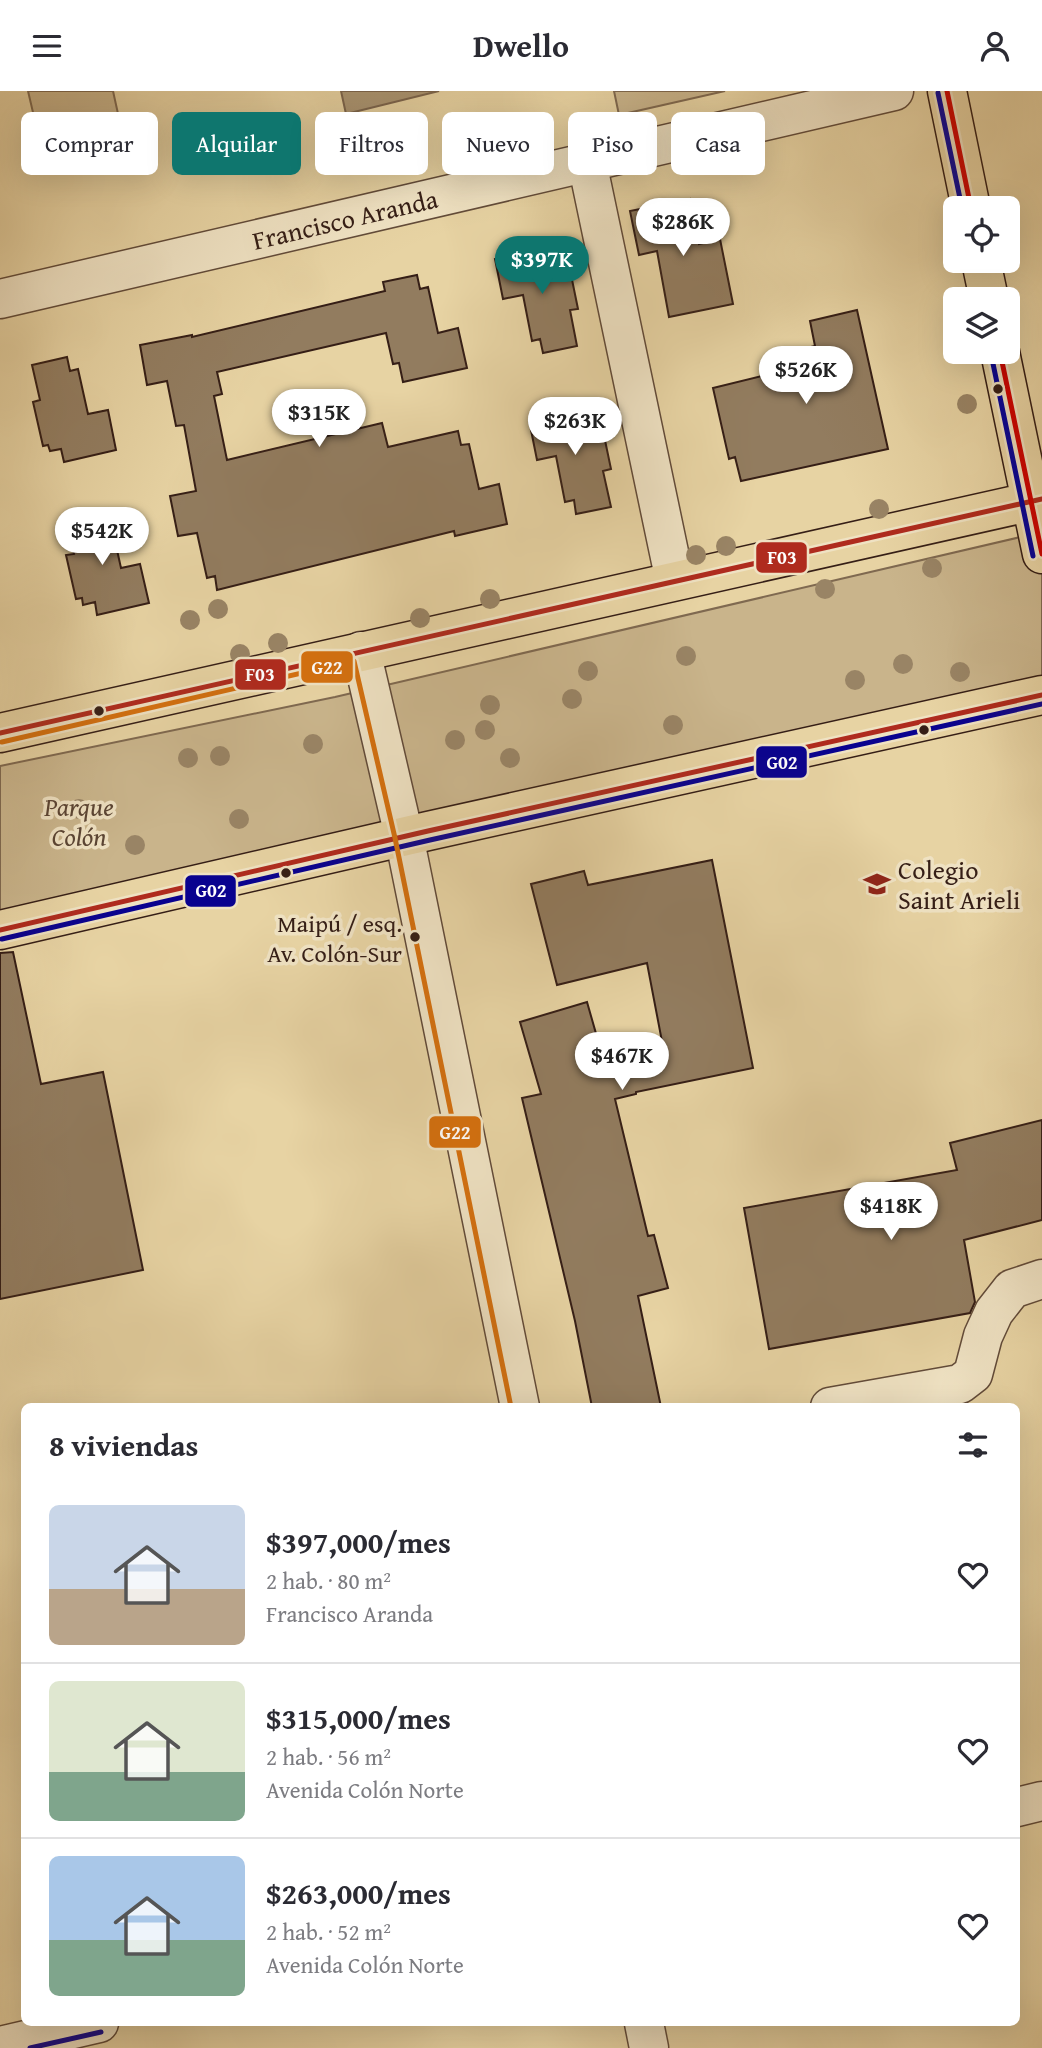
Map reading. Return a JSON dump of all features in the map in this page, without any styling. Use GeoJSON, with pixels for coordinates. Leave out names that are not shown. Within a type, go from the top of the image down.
{"type":"FeatureCollection","features":[{"type":"Feature","properties":{"kind":"main road"},"geometry":{"type":"LineString","coordinates":[[947,91],[969,196]]}},
{"type":"Feature","properties":{"kind":"main road"},"geometry":{"type":"LineString","coordinates":[[1003,364],[1036,501],[1042,554]]}},
{"type":"Feature","properties":{"kind":"main road"},"geometry":{"type":"LineString","coordinates":[[0,733],[361,650],[1036,501]]}},
{"type":"Feature","properties":{"kind":"main road"},"geometry":{"type":"LineString","coordinates":[[0,930],[1042,695]]}},
{"type":"Feature","properties":{"kind":"street","name":"Francisco Aranda"},"geometry":{"type":"LineString","coordinates":[[657,146],[894,91]]}},
{"type":"Feature","properties":{"kind":"street","name":"Francisco Aranda"},"geometry":{"type":"LineString","coordinates":[[0,299],[568,166]]}},
{"type":"Feature","properties":{"kind":"street"},"geometry":{"type":"LineString","coordinates":[[590,175],[675,582]]}},
{"type":"Feature","properties":{"kind":"street"},"geometry":{"type":"LineString","coordinates":[[361,650],[404,837],[519,1403]]}},
{"type":"Feature","properties":{"kind":"street"},"geometry":{"type":"LineString","coordinates":[[853,1403],[960,1384],[973,1374],[983,1336],[994,1312],[1012,1289],[1042,1279]]}},
{"type":"Feature","properties":{"kind":"street"},"geometry":{"type":"LineString","coordinates":[[1020,1806],[1042,1801]]}},
{"type":"Feature","properties":{"kind":"street"},"geometry":{"type":"LineString","coordinates":[[0,2046],[86,2026]]}},
{"type":"Feature","properties":{"kind":"street"},"geometry":{"type":"LineString","coordinates":[[645,2026],[649,2048]]}},
{"type":"Feature","properties":{"kind":"green space"},"geometry":{"type":"Polygon","coordinates":[[[28,91],[113,91],[118,112],[33,112],[28,91]]]}},
{"type":"Feature","properties":{"kind":"green space"},"geometry":{"type":"Polygon","coordinates":[[[614,91],[725,91],[632,112],[618,112],[614,91]]]}},
{"type":"Feature","properties":{"kind":"green space","name":"Parque Colón"},"geometry":{"type":"Polygon","coordinates":[[[1042,532],[1042,676],[0,911],[0,766],[335,697],[1042,532]]]}},
{"type":"Feature","properties":{"kind":"shaded area"},"geometry":{"type":"Polygon","coordinates":[[[341,91],[439,91],[354,112],[346,112],[341,91]]]}},
{"type":"Feature","properties":{"kind":"building"},"geometry":{"type":"Polygon","coordinates":[[[690,199],[699,244],[720,239],[733,304],[669,317],[657,251],[639,255],[630,211],[690,199]]]}},
{"type":"Feature","properties":{"kind":"building"},"geometry":{"type":"Polygon","coordinates":[[[547,249],[550,261],[562,259],[563,266],[569,265],[578,309],[570,310],[577,346],[543,353],[540,339],[532,341],[523,295],[503,299],[495,259],[547,249]]]}},
{"type":"Feature","properties":{"kind":"building"},"geometry":{"type":"Polygon","coordinates":[[[417,275],[420,289],[428,287],[438,333],[458,328],[467,368],[403,382],[399,363],[393,364],[386,333],[217,372],[222,394],[214,396],[227,460],[382,423],[388,447],[458,431],[461,445],[469,444],[479,489],[499,484],[507,524],[455,536],[454,531],[217,590],[215,576],[207,578],[197,533],[178,536],[170,496],[196,491],[184,425],[176,426],[167,381],[147,385],[140,345],[192,337],[385,291],[383,282],[417,275]]]}},
{"type":"Feature","properties":{"kind":"building"},"geometry":{"type":"Polygon","coordinates":[[[857,310],[888,449],[741,481],[735,457],[729,459],[713,388],[794,368],[790,352],[815,346],[810,321],[857,310]]]}},
{"type":"Feature","properties":{"kind":"building"},"geometry":{"type":"Polygon","coordinates":[[[67,357],[70,371],[78,369],[88,414],[108,410],[116,450],[64,462],[61,449],[50,451],[48,445],[43,446],[33,402],[40,400],[32,365],[67,357]]]}},
{"type":"Feature","properties":{"kind":"building"},"geometry":{"type":"Polygon","coordinates":[[[581,409],[584,422],[595,420],[596,427],[602,426],[611,469],[603,471],[611,507],[576,514],[574,500],[565,502],[556,456],[537,460],[529,420],[581,409]]]}},
{"type":"Feature","properties":{"kind":"building"},"geometry":{"type":"Polygon","coordinates":[[[100,511],[103,525],[111,523],[121,568],[140,564],[149,603],[97,615],[95,602],[83,605],[82,598],[76,599],[66,555],[74,554],[66,518],[100,511]]]}},
{"type":"Feature","properties":{"kind":"building"},"geometry":{"type":"Polygon","coordinates":[[[712,860],[753,1068],[636,1092],[615,1099],[648,1236],[654,1235],[668,1288],[638,1296],[660,1403],[591,1403],[575,1321],[522,1098],[541,1094],[520,1022],[587,1002],[605,1065],[664,1052],[647,963],[557,985],[531,884],[584,871],[588,885],[712,860]]]}},
{"type":"Feature","properties":{"kind":"building"},"geometry":{"type":"Polygon","coordinates":[[[13,952],[41,1084],[103,1072],[143,1270],[0,1299],[0,953],[13,952]]]}},
{"type":"Feature","properties":{"kind":"building"},"geometry":{"type":"Polygon","coordinates":[[[1042,1120],[1042,1220],[964,1240],[975,1302],[970,1313],[769,1349],[744,1208],[957,1170],[950,1143],[1042,1120]]]}},
{"type":"Feature","properties":{"kind":"transit line"},"geometry":{"type":"LineString","coordinates":[[947,91],[969,196]]}},
{"type":"Feature","properties":{"kind":"transit line"},"geometry":{"type":"LineString","coordinates":[[938,93],[959,196]]}},
{"type":"Feature","properties":{"kind":"transit line"},"geometry":{"type":"LineString","coordinates":[[993,364],[1033,556]]}},
{"type":"Feature","properties":{"kind":"transit line"},"geometry":{"type":"LineString","coordinates":[[1002,364],[1042,554]]}},
{"type":"Feature","properties":{"kind":"transit line","name":"F03"},"geometry":{"type":"LineString","coordinates":[[0,733],[1042,499]]}},
{"type":"Feature","properties":{"kind":"transit line","name":"G22"},"geometry":{"type":"LineString","coordinates":[[2,742],[354,661],[395,838],[510,1403]]}},
{"type":"Feature","properties":{"kind":"transit line","name":"F03"},"geometry":{"type":"LineString","coordinates":[[0,930],[428,831],[1042,695]]}},
{"type":"Feature","properties":{"kind":"transit line","name":"G02"},"geometry":{"type":"LineString","coordinates":[[2,939],[430,840],[1042,704]]}},
{"type":"Feature","properties":{"kind":"transit line","name":"G02"},"geometry":{"type":"LineString","coordinates":[[30,2048],[101,2032]]}},
{"type":"Feature","properties":{"kind":"place","name":"Colegio Saint Arieli"},"geometry":{"type":"Point","coordinates":[877,884]}},
{"type":"Feature","properties":{"kind":"place","name":"Maipú / esq. Av. Colón-Sur"},"geometry":{"type":"Point","coordinates":[415,937]}}]}
